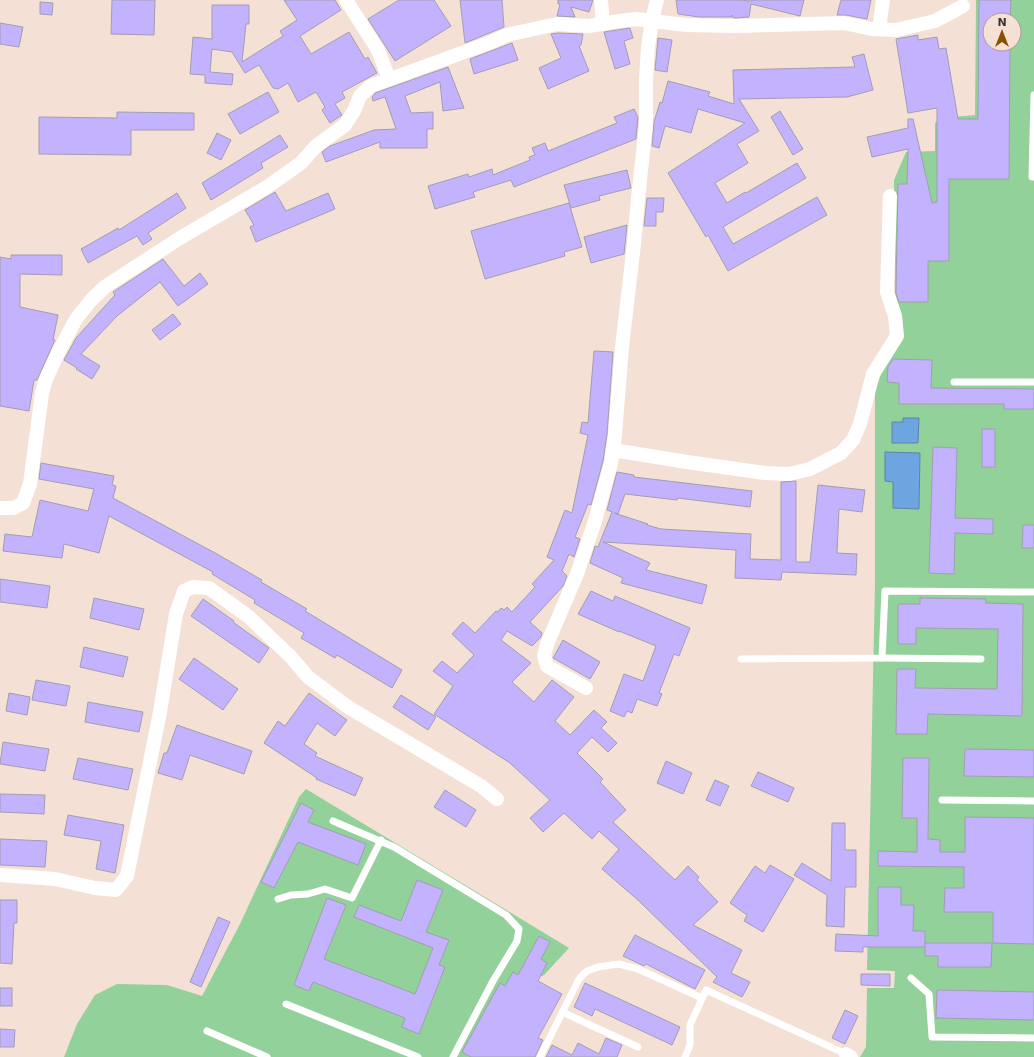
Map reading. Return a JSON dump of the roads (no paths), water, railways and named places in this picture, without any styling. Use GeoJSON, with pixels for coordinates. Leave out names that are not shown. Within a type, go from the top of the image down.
{"type":"FeatureCollection","features":[{"type":"Feature","properties":{"kind":"street"},"geometry":{"type":"LineString","coordinates":[[346,0],[378,50],[389,79]]}},
{"type":"Feature","properties":{"kind":"street"},"geometry":{"type":"LineString","coordinates":[[602,0],[603,23]]}},
{"type":"Feature","properties":{"kind":"street"},"geometry":{"type":"LineString","coordinates":[[586,688],[547,666],[544,656],[547,644],[576,574],[595,521],[611,463],[646,125],[646,79],[652,20],[657,0]]}},
{"type":"Feature","properties":{"kind":"street"},"geometry":{"type":"LineString","coordinates":[[879,29],[883,0]]}},
{"type":"Feature","properties":{"kind":"street"},"geometry":{"type":"LineString","coordinates":[[0,508],[14,508],[23,503],[30,484],[42,393],[46,379],[76,319],[92,299],[106,286],[180,238],[267,187],[301,163],[316,146],[345,124],[354,110],[360,96],[370,86],[490,43],[507,35],[557,24],[590,26],[636,19],[693,26],[844,23],[879,29],[896,30],[935,21],[963,6]]}},
{"type":"Feature","properties":{"kind":"street"},"geometry":{"type":"LineString","coordinates":[[613,450],[742,470],[789,474],[810,469],[842,453],[853,440],[860,424],[873,374],[897,336],[895,316],[887,292],[890,196]]}},
{"type":"Feature","properties":{"kind":"street"},"geometry":{"type":"LineString","coordinates":[[0,875],[55,879],[95,888],[116,890],[127,876],[160,712],[176,614],[184,591],[193,587],[209,588],[249,616],[291,657],[308,677],[348,707],[481,786],[497,799]]}},
{"type":"Feature","properties":{"kind":"lane"},"geometry":{"type":"LineString","coordinates":[[1034,94],[1032,177],[1034,177]]}},
{"type":"Feature","properties":{"kind":"lane"},"geometry":{"type":"LineString","coordinates":[[954,382],[1034,382]]}},
{"type":"Feature","properties":{"kind":"lane"},"geometry":{"type":"LineString","coordinates":[[882,658],[884,591],[1034,592]]}},
{"type":"Feature","properties":{"kind":"lane"},"geometry":{"type":"LineString","coordinates":[[740,659],[981,659]]}},
{"type":"Feature","properties":{"kind":"lane"},"geometry":{"type":"LineString","coordinates":[[942,800],[1034,801]]}},
{"type":"Feature","properties":{"kind":"lane"},"geometry":{"type":"LineString","coordinates":[[333,821],[381,840],[394,847],[506,915],[519,928],[517,941],[493,981],[452,1057]]}},
{"type":"Feature","properties":{"kind":"lane"},"geometry":{"type":"LineString","coordinates":[[278,899],[291,895],[308,894],[325,889],[352,898],[381,840]]}},
{"type":"Feature","properties":{"kind":"lane"},"geometry":{"type":"LineString","coordinates":[[540,1057],[579,979],[588,971],[598,967],[619,964],[638,969],[702,998]]}},
{"type":"Feature","properties":{"kind":"lane"},"geometry":{"type":"LineString","coordinates":[[911,978],[929,994],[932,1037],[1034,1038]]}},
{"type":"Feature","properties":{"kind":"lane"},"geometry":{"type":"LineString","coordinates":[[685,1057],[690,1045],[690,1025],[706,990],[849,1056]]}},
{"type":"Feature","properties":{"kind":"lane"},"geometry":{"type":"LineString","coordinates":[[286,1004],[418,1057]]}},
{"type":"Feature","properties":{"kind":"lane"},"geometry":{"type":"LineString","coordinates":[[562,1012],[638,1047]]}},
{"type":"Feature","properties":{"kind":"lane"},"geometry":{"type":"LineString","coordinates":[[207,1031],[267,1057]]}},
{"type":"Feature","properties":{"kind":"water"},"geometry":{"type":"Polygon","coordinates":[[[903,418],[919,418],[918,443],[892,443],[892,422],[903,422],[903,418]]]}},
{"type":"Feature","properties":{"kind":"water"},"geometry":{"type":"Polygon","coordinates":[[[885,452],[920,453],[919,509],[893,508],[893,482],[885,481],[885,452]]]}}]}
